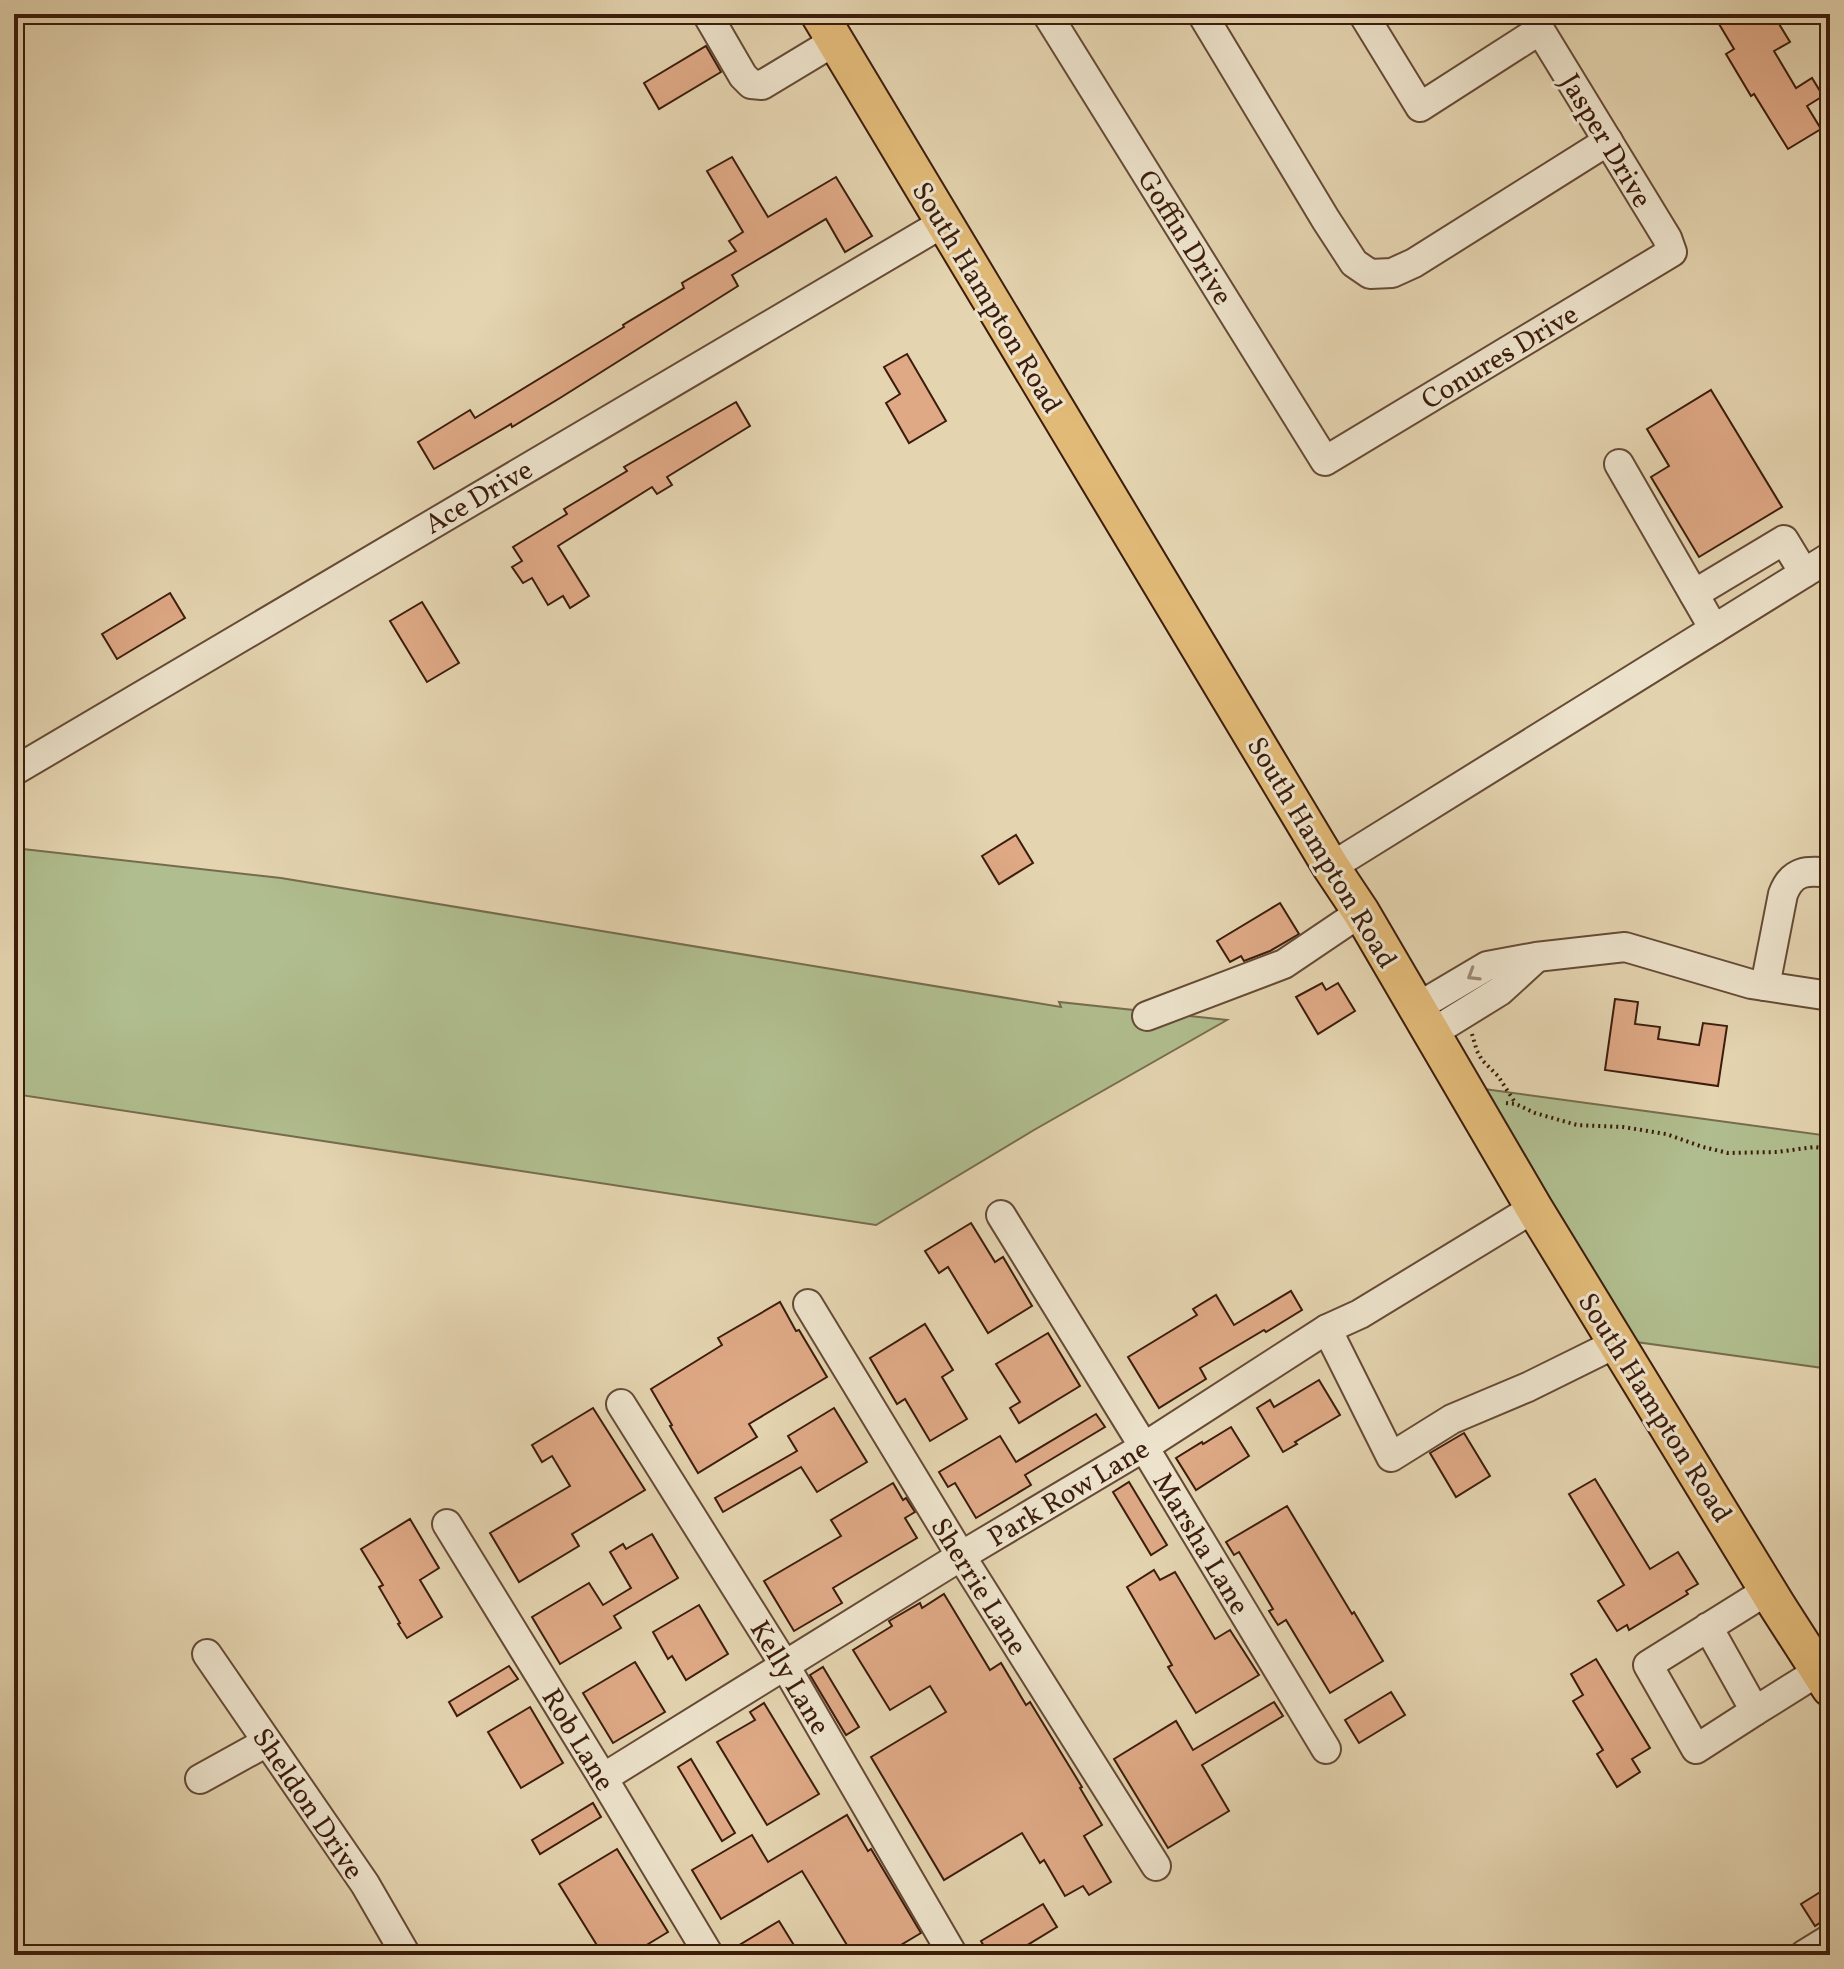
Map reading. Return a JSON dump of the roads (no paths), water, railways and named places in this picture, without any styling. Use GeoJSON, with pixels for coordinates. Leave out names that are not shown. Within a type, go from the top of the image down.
{"type":"FeatureCollection","features":[{"type":"Feature","properties":{"kind":"main road","name":"South Hampton Road"},"geometry":{"type":"LineString","coordinates":[[827,27],[1331,867],[1436,1019],[1534,1208],[1825,1679]]}},
{"type":"Feature","properties":{"kind":"street"},"geometry":{"type":"LineString","coordinates":[[707,14],[743,76],[751,84],[762,85],[827,27]]}},
{"type":"Feature","properties":{"kind":"street","name":"Goffin Drive"},"geometry":{"type":"LineString","coordinates":[[1047,14],[1325,461]]}},
{"type":"Feature","properties":{"kind":"street"},"geometry":{"type":"LineString","coordinates":[[1202,14],[1340,242],[1354,263],[1370,274],[1392,273],[1414,263],[1608,141]]}},
{"type":"Feature","properties":{"kind":"street","name":"Jasper Drive"},"geometry":{"type":"LineString","coordinates":[[1363,14],[1420,107],[1540,30],[1667,238],[1672,252]]}},
{"type":"Feature","properties":{"kind":"street","name":"Ace Drive"},"geometry":{"type":"LineString","coordinates":[[14,771],[943,223]]}},
{"type":"Feature","properties":{"kind":"street","name":"Conures Drive"},"geometry":{"type":"LineString","coordinates":[[1325,461],[1672,252]]}},
{"type":"Feature","properties":{"kind":"street"},"geometry":{"type":"LineString","coordinates":[[1619,464],[1714,629]]}},
{"type":"Feature","properties":{"kind":"street"},"geometry":{"type":"LineString","coordinates":[[1694,594],[1784,540],[1804,573]]}},
{"type":"Feature","properties":{"kind":"street"},"geometry":{"type":"LineString","coordinates":[[1331,867],[1830,557]]}},
{"type":"Feature","properties":{"kind":"street"},"geometry":{"type":"LineString","coordinates":[[1765,986],[1787,883],[1795,875],[1814,871],[1830,873]]}},
{"type":"Feature","properties":{"kind":"street"},"geometry":{"type":"LineString","coordinates":[[1147,1016],[1284,964],[1361,912]]}},
{"type":"Feature","properties":{"kind":"street"},"geometry":{"type":"LineString","coordinates":[[1436,1019],[1487,966],[1625,947],[1751,984],[1830,996]]}},
{"type":"Feature","properties":{"kind":"street"},"geometry":{"type":"LineString","coordinates":[[1436,1019],[1500,991],[1536,957]]}},
{"type":"Feature","properties":{"kind":"street","name":"Park Row Lane"},"geometry":{"type":"LineString","coordinates":[[603,1778],[784,1664],[1144,1447],[1327,1329],[1360,1314],[1534,1208]]}},
{"type":"Feature","properties":{"kind":"street","name":"Marsha Lane"},"geometry":{"type":"LineString","coordinates":[[1001,1215],[1326,1749]]}},
{"type":"Feature","properties":{"kind":"street","name":"Sherrie Lane"},"geometry":{"type":"LineString","coordinates":[[808,1304],[961,1556],[1156,1866]]}},
{"type":"Feature","properties":{"kind":"street"},"geometry":{"type":"LineString","coordinates":[[1327,1329],[1391,1457],[1452,1419],[1528,1387],[1617,1343]]}},
{"type":"Feature","properties":{"kind":"street","name":"Kelly Lane"},"geometry":{"type":"LineString","coordinates":[[621,1404],[784,1664],[953,1955]]}},
{"type":"Feature","properties":{"kind":"street","name":"Rob Lane"},"geometry":{"type":"LineString","coordinates":[[447,1524],[709,1955]]}},
{"type":"Feature","properties":{"kind":"street"},"geometry":{"type":"LineString","coordinates":[[1768,1590],[1648,1665],[1696,1749],[1755,1711],[1825,1679]]}},
{"type":"Feature","properties":{"kind":"street"},"geometry":{"type":"LineString","coordinates":[[1708,1627],[1755,1711]]}},
{"type":"Feature","properties":{"kind":"street","name":"Sheldon Drive"},"geometry":{"type":"LineString","coordinates":[[207,1654],[365,1884],[406,1955]]}},
{"type":"Feature","properties":{"kind":"street"},"geometry":{"type":"LineString","coordinates":[[200,1779],[267,1742]]}},
{"type":"Feature","properties":{"kind":"street"},"geometry":{"type":"LineString","coordinates":[[1804,1955],[1830,1939]]}}]}
